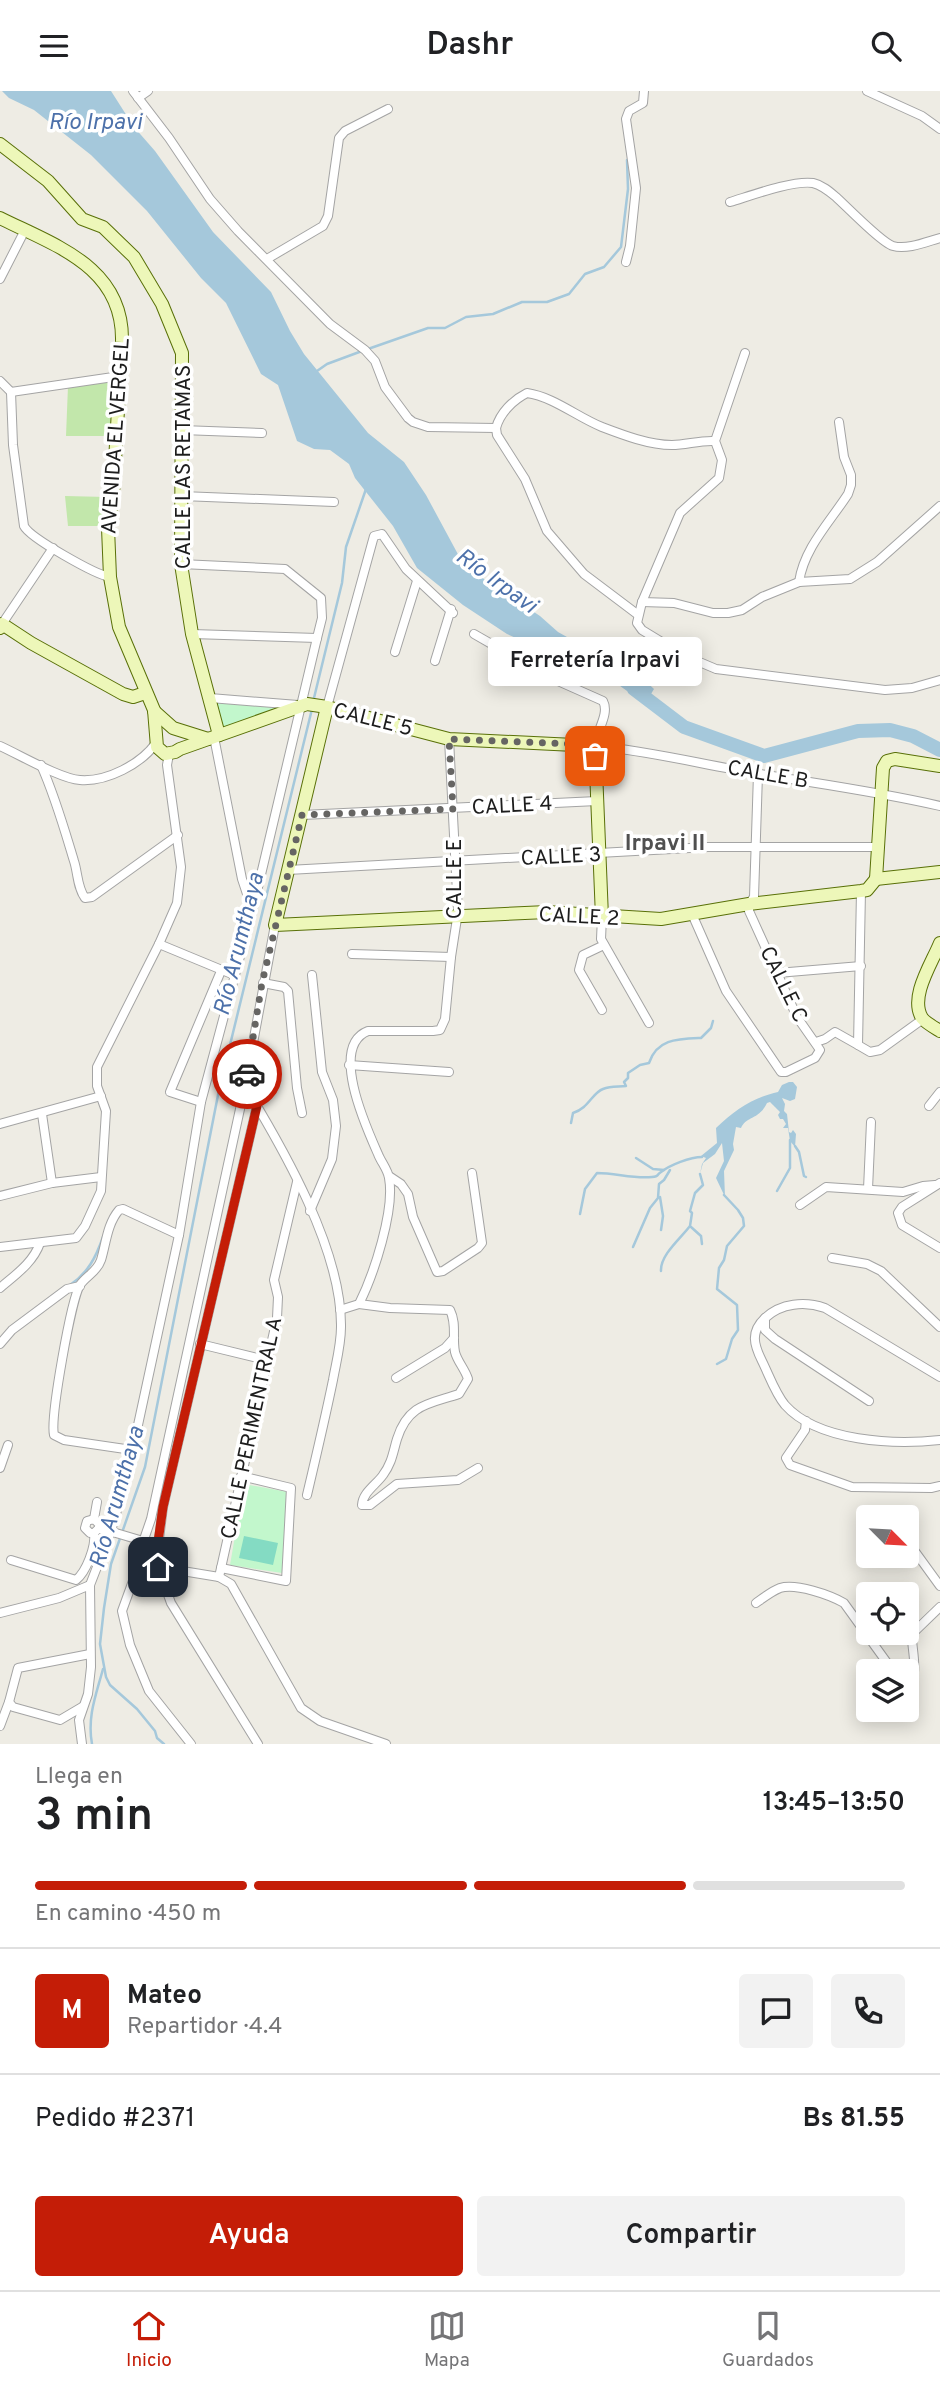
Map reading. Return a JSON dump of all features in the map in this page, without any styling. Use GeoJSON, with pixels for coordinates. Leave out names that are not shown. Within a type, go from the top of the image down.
{"type":"FeatureCollection","features":[{"type":"Feature","properties":{"kind":"main road","name":"CALLE LAS RETAMAS"},"geometry":{"type":"LineString","coordinates":[[0,145],[48,181],[82,219],[103,227],[135,257],[162,304],[182,353],[181,565],[192,634],[210,698],[213,737]]}},
{"type":"Feature","properties":{"kind":"main road","name":"AVENIDA EL VERGEL"},"geometry":{"type":"LineString","coordinates":[[0,218],[66,250],[82,261],[108,288],[121,317],[113,495],[107,539],[110,577],[119,627],[154,710]]}},
{"type":"Feature","properties":{"kind":"main road"},"geometry":{"type":"LineString","coordinates":[[1,624],[123,694],[133,697],[145,694]]}},
{"type":"Feature","properties":{"kind":"main road"},"geometry":{"type":"LineString","coordinates":[[154,710],[156,740],[162,752],[174,751],[313,705],[302,815],[275,925]]}},
{"type":"Feature","properties":{"kind":"main road","name":"CALLE 5"},"geometry":{"type":"LineString","coordinates":[[313,705],[449,739],[595,745]]}},
{"type":"Feature","properties":{"kind":"main road"},"geometry":{"type":"LineString","coordinates":[[154,710],[176,729],[182,739],[174,751]]}},
{"type":"Feature","properties":{"kind":"main road"},"geometry":{"type":"LineString","coordinates":[[156,740],[161,730],[176,729],[213,737]]}},
{"type":"Feature","properties":{"kind":"main road"},"geometry":{"type":"LineString","coordinates":[[595,745],[603,917]]}},
{"type":"Feature","properties":{"kind":"main road"},"geometry":{"type":"LineString","coordinates":[[861,891],[867,890],[876,879],[883,768],[887,761],[895,759],[940,766]]}},
{"type":"Feature","properties":{"kind":"main road"},"geometry":{"type":"LineString","coordinates":[[876,879],[940,872]]}},
{"type":"Feature","properties":{"kind":"main road","name":"CALLE 2"},"geometry":{"type":"LineString","coordinates":[[275,925],[548,912],[649,919],[861,891]]}},
{"type":"Feature","properties":{"kind":"main road"},"geometry":{"type":"LineString","coordinates":[[940,943],[920,992],[918,1004],[923,1019],[940,1031]]}},
{"type":"Feature","properties":{"kind":"street"},"geometry":{"type":"LineString","coordinates":[[148,91],[135,95],[169,138],[210,199],[330,324],[375,361],[386,387],[413,422],[428,427],[496,428]]}},
{"type":"Feature","properties":{"kind":"street"},"geometry":{"type":"LineString","coordinates":[[626,262],[636,188],[626,119],[629,111],[643,103],[644,91]]}},
{"type":"Feature","properties":{"kind":"street"},"geometry":{"type":"LineString","coordinates":[[867,91],[922,116],[940,129]]}},
{"type":"Feature","properties":{"kind":"street"},"geometry":{"type":"LineString","coordinates":[[267,259],[323,226],[328,216],[339,138],[345,131],[388,109]]}},
{"type":"Feature","properties":{"kind":"street"},"geometry":{"type":"LineString","coordinates":[[730,202],[764,191],[811,183],[827,190],[882,240],[893,246],[920,244],[940,238]]}},
{"type":"Feature","properties":{"kind":"street"},"geometry":{"type":"LineString","coordinates":[[0,279],[25,230]]}},
{"type":"Feature","properties":{"kind":"street"},"geometry":{"type":"LineString","coordinates":[[745,353],[715,441],[722,460],[719,478],[680,513],[637,614],[636,623],[642,630],[702,665],[716,669],[885,689],[912,688],[940,680]]}},
{"type":"Feature","properties":{"kind":"street"},"geometry":{"type":"LineString","coordinates":[[11,392],[120,376]]}},
{"type":"Feature","properties":{"kind":"street"},"geometry":{"type":"LineString","coordinates":[[0,381],[11,392],[13,445],[24,526],[32,535],[52,548],[110,577]]}},
{"type":"Feature","properties":{"kind":"street"},"geometry":{"type":"LineString","coordinates":[[637,614],[584,574],[547,531],[525,479],[497,435],[498,419],[506,409],[527,393],[543,397],[601,426],[659,444],[715,441]]}},
{"type":"Feature","properties":{"kind":"street"},"geometry":{"type":"LineString","coordinates":[[799,582],[809,551],[848,494],[851,485],[839,422]]}},
{"type":"Feature","properties":{"kind":"street"},"geometry":{"type":"LineString","coordinates":[[182,430],[262,433]]}},
{"type":"Feature","properties":{"kind":"street"},"geometry":{"type":"LineString","coordinates":[[182,496],[334,502]]}},
{"type":"Feature","properties":{"kind":"street"},"geometry":{"type":"LineString","coordinates":[[642,602],[674,603],[713,614],[728,613],[742,610],[762,597],[799,582],[850,579],[860,574],[940,506]]}},
{"type":"Feature","properties":{"kind":"street"},"geometry":{"type":"LineString","coordinates":[[82,1744],[79,1720],[89,1686],[90,1585],[112,1532],[127,1476],[179,1235],[201,1102],[233,975],[313,705],[374,536],[382,534],[417,581],[452,611],[435,661]]}},
{"type":"Feature","properties":{"kind":"street"},"geometry":{"type":"LineString","coordinates":[[1,624],[52,548]]}},
{"type":"Feature","properties":{"kind":"street"},"geometry":{"type":"LineString","coordinates":[[181,565],[285,569],[321,598],[322,618],[317,638],[313,705]]}},
{"type":"Feature","properties":{"kind":"street"},"geometry":{"type":"LineString","coordinates":[[395,652],[417,581]]}},
{"type":"Feature","properties":{"kind":"street"},"geometry":{"type":"LineString","coordinates":[[192,634],[317,638]]}},
{"type":"Feature","properties":{"kind":"street"},"geometry":{"type":"LineString","coordinates":[[474,634],[550,677],[603,701],[605,712],[595,745]]}},
{"type":"Feature","properties":{"kind":"street"},"geometry":{"type":"LineString","coordinates":[[210,698],[313,705]]}},
{"type":"Feature","properties":{"kind":"street"},"geometry":{"type":"LineString","coordinates":[[213,737],[242,879],[248,897],[254,904]]}},
{"type":"Feature","properties":{"kind":"street","name":"CALLE E"},"geometry":{"type":"LineString","coordinates":[[349,1065],[350,1051],[360,1034],[380,1030],[440,1030],[445,1019],[457,917],[449,739]]}},
{"type":"Feature","properties":{"kind":"street"},"geometry":{"type":"LineString","coordinates":[[0,746],[66,777],[81,781],[117,773],[147,755],[156,740]]}},
{"type":"Feature","properties":{"kind":"street","name":"CALLE B"},"geometry":{"type":"LineString","coordinates":[[595,745],[643,751],[758,774],[881,792],[940,806]]}},
{"type":"Feature","properties":{"kind":"street"},"geometry":{"type":"LineString","coordinates":[[0,1247],[75,1238],[85,1226],[101,1191],[106,1111],[97,1086],[97,1067],[159,944],[180,888],[178,835],[167,765],[174,751]]}},
{"type":"Feature","properties":{"kind":"street"},"geometry":{"type":"LineString","coordinates":[[41,765],[54,796],[78,873],[79,888],[85,898],[92,897],[178,835]]}},
{"type":"Feature","properties":{"kind":"street","name":"CALLE C"},"geometry":{"type":"LineString","coordinates":[[692,914],[726,991],[781,1072],[815,1058],[820,1050],[797,1017],[749,911],[749,904],[754,897],[758,774]]}},
{"type":"Feature","properties":{"kind":"street","name":"CALLE 4"},"geometry":{"type":"LineString","coordinates":[[302,815],[597,801]]}},
{"type":"Feature","properties":{"kind":"street","name":"CALLE 3"},"geometry":{"type":"LineString","coordinates":[[288,870],[755,846],[876,847]]}},
{"type":"Feature","properties":{"kind":"street"},"geometry":{"type":"LineString","coordinates":[[858,1045],[861,891]]}},
{"type":"Feature","properties":{"kind":"street"},"geometry":{"type":"LineString","coordinates":[[603,917],[601,939],[649,1023]]}},
{"type":"Feature","properties":{"kind":"street"},"geometry":{"type":"LineString","coordinates":[[191,1744],[149,1691],[130,1645],[122,1611],[151,1519],[245,1086],[262,983],[275,925]]}},
{"type":"Feature","properties":{"kind":"street"},"geometry":{"type":"LineString","coordinates":[[159,944],[233,975]]}},
{"type":"Feature","properties":{"kind":"street"},"geometry":{"type":"LineString","coordinates":[[602,1010],[579,970],[583,955],[604,944]]}},
{"type":"Feature","properties":{"kind":"street"},"geometry":{"type":"LineString","coordinates":[[352,954],[451,957]]}},
{"type":"Feature","properties":{"kind":"street"},"geometry":{"type":"LineString","coordinates":[[776,973],[861,966]]}},
{"type":"Feature","properties":{"kind":"street"},"geometry":{"type":"LineString","coordinates":[[201,1102],[170,1092],[221,971]]}},
{"type":"Feature","properties":{"kind":"street"},"geometry":{"type":"LineString","coordinates":[[310,1211],[332,1159],[336,1126],[333,1100],[322,1072],[312,975]]}},
{"type":"Feature","properties":{"kind":"street"},"geometry":{"type":"LineString","coordinates":[[262,983],[284,987],[288,991],[296,1078],[303,1113]]}},
{"type":"Feature","properties":{"kind":"street"},"geometry":{"type":"LineString","coordinates":[[816,1042],[835,1032],[870,1052],[880,1050],[923,1019]]}},
{"type":"Feature","properties":{"kind":"street"},"geometry":{"type":"LineString","coordinates":[[359,1304],[367,1287],[391,1208],[389,1176],[379,1157],[349,1065],[449,1072]]}},
{"type":"Feature","properties":{"kind":"street"},"geometry":{"type":"LineString","coordinates":[[245,1086],[297,1182],[333,1265],[340,1310],[341,1330],[336,1362],[307,1495]]}},
{"type":"Feature","properties":{"kind":"street"},"geometry":{"type":"LineString","coordinates":[[929,1106],[940,1091]]}},
{"type":"Feature","properties":{"kind":"street"},"geometry":{"type":"LineString","coordinates":[[0,1124],[101,1096]]}},
{"type":"Feature","properties":{"kind":"street"},"geometry":{"type":"LineString","coordinates":[[257,1106],[163,1507],[158,1567],[171,1604],[258,1744]]}},
{"type":"Feature","properties":{"kind":"street"},"geometry":{"type":"LineString","coordinates":[[42,1114],[52,1183]]}},
{"type":"Feature","properties":{"kind":"street"},"geometry":{"type":"LineString","coordinates":[[868,1189],[871,1122]]}},
{"type":"Feature","properties":{"kind":"street"},"geometry":{"type":"LineString","coordinates":[[389,1176],[401,1184],[408,1194],[413,1216],[437,1272],[468,1255],[482,1243],[472,1173]]}},
{"type":"Feature","properties":{"kind":"street"},"geometry":{"type":"LineString","coordinates":[[0,1196],[52,1183],[101,1177]]}},
{"type":"Feature","properties":{"kind":"street","name":"CALLE PERIMENTRAL A"},"geometry":{"type":"LineString","coordinates":[[220,1572],[277,1318],[278,1297],[274,1280],[297,1182]]}},
{"type":"Feature","properties":{"kind":"street"},"geometry":{"type":"LineString","coordinates":[[800,1205],[826,1187],[902,1192],[937,1184]]}},
{"type":"Feature","properties":{"kind":"street"},"geometry":{"type":"LineString","coordinates":[[937,1184],[902,1206],[898,1219],[909,1230],[940,1248]]}},
{"type":"Feature","properties":{"kind":"street"},"geometry":{"type":"LineString","coordinates":[[132,1450],[57,1438],[52,1431],[63,1355],[80,1286],[101,1261],[109,1231],[119,1210],[123,1209],[179,1235]]}},
{"type":"Feature","properties":{"kind":"street"},"geometry":{"type":"LineString","coordinates":[[0,1288],[34,1256],[40,1243]]}},
{"type":"Feature","properties":{"kind":"street"},"geometry":{"type":"LineString","coordinates":[[832,1258],[867,1264],[881,1271],[940,1327]]}},
{"type":"Feature","properties":{"kind":"street"},"geometry":{"type":"LineString","coordinates":[[0,1343],[12,1330],[67,1289],[80,1286]]}},
{"type":"Feature","properties":{"kind":"street"},"geometry":{"type":"LineString","coordinates":[[340,1310],[359,1304],[401,1309],[450,1310],[454,1319],[456,1355],[468,1379],[459,1394],[421,1405],[411,1413],[397,1438],[392,1461],[362,1497],[362,1505],[370,1505],[397,1484],[458,1480],[478,1468]]}},
{"type":"Feature","properties":{"kind":"street"},"geometry":{"type":"LineString","coordinates":[[940,1377],[814,1304],[782,1307],[756,1327],[754,1343],[785,1405],[806,1421],[849,1437],[877,1442],[940,1440]]}},
{"type":"Feature","properties":{"kind":"street"},"geometry":{"type":"LineString","coordinates":[[765,1318],[765,1330],[775,1339],[870,1401]]}},
{"type":"Feature","properties":{"kind":"street"},"geometry":{"type":"LineString","coordinates":[[396,1378],[445,1348],[454,1338]]}},
{"type":"Feature","properties":{"kind":"street"},"geometry":{"type":"LineString","coordinates":[[200,1344],[266,1360]]}},
{"type":"Feature","properties":{"kind":"street"},"geometry":{"type":"LineString","coordinates":[[806,1421],[805,1430],[786,1458],[790,1465],[852,1487],[940,1486]]}},
{"type":"Feature","properties":{"kind":"street"},"geometry":{"type":"LineString","coordinates":[[0,1468],[8,1445]]}},
{"type":"Feature","properties":{"kind":"street"},"geometry":{"type":"LineString","coordinates":[[158,1567],[286,1581],[291,1487],[241,1476]]}},
{"type":"Feature","properties":{"kind":"street"},"geometry":{"type":"LineString","coordinates":[[97,1502],[94,1519],[87,1521],[85,1528],[90,1533],[112,1532],[143,1541]]}},
{"type":"Feature","properties":{"kind":"street"},"geometry":{"type":"LineString","coordinates":[[11,1560],[75,1580],[81,1576],[87,1563],[96,1531]]}},
{"type":"Feature","properties":{"kind":"street"},"geometry":{"type":"LineString","coordinates":[[919,1557],[940,1586]]}},
{"type":"Feature","properties":{"kind":"street"},"geometry":{"type":"LineString","coordinates":[[220,1572],[236,1590],[301,1708],[320,1721],[386,1744]]}},
{"type":"Feature","properties":{"kind":"street"},"geometry":{"type":"LineString","coordinates":[[0,1613],[59,1598],[90,1585]]}},
{"type":"Feature","properties":{"kind":"street"},"geometry":{"type":"LineString","coordinates":[[756,1602],[779,1589],[794,1587],[834,1597],[844,1603],[884,1659]]}},
{"type":"Feature","properties":{"kind":"street"},"geometry":{"type":"LineString","coordinates":[[913,1659],[912,1634],[939,1610]]}},
{"type":"Feature","properties":{"kind":"street"},"geometry":{"type":"LineString","coordinates":[[0,1726],[18,1668],[90,1654]]}},
{"type":"Feature","properties":{"kind":"street"},"geometry":{"type":"LineString","coordinates":[[9,1702],[13,1707],[60,1720],[82,1707]]}},
{"type":"Feature","properties":{"kind":"green space"},"geometry":{"type":"Polygon","coordinates":[[[114,380],[111,436],[66,436],[68,386],[114,380]]]}},
{"type":"Feature","properties":{"kind":"green space"},"geometry":{"type":"Polygon","coordinates":[[[65,496],[107,497],[101,526],[68,526],[65,496]]]}},
{"type":"Feature","properties":{"kind":"green space"},"geometry":{"type":"Polygon","coordinates":[[[221,700],[278,704],[279,708],[223,728],[216,705],[221,700]]]}},
{"type":"Feature","properties":{"kind":"green space"},"geometry":{"type":"Polygon","coordinates":[[[244,1484],[288,1492],[282,1573],[230,1565],[244,1484]]]}},
{"type":"Feature","properties":{"kind":"green space"},"geometry":{"type":"Polygon","coordinates":[[[244,1536],[278,1543],[273,1565],[239,1558],[244,1536]]]}},
{"type":"Feature","properties":{"kind":"water","name":"Río Irpavi"},"geometry":{"type":"Polygon","coordinates":[[[2,91],[111,91],[134,127],[155,151],[213,232],[271,292],[304,354],[368,433],[404,462],[426,495],[460,558],[475,573],[540,616],[558,632],[576,642],[603,650],[615,665],[638,674],[654,689],[645,704],[616,683],[507,634],[463,605],[417,568],[393,526],[355,478],[349,464],[330,450],[314,449],[297,441],[278,385],[261,374],[226,303],[201,278],[147,211],[91,155],[34,110],[9,98],[2,91]]]}},
{"type":"Feature","properties":{"kind":"water"},"geometry":{"type":"Polygon","coordinates":[[[793,1082],[797,1087],[795,1099],[790,1101],[782,1098],[789,1132],[793,1130],[796,1134],[795,1147],[790,1141],[788,1128],[783,1128],[786,1124],[778,1115],[780,1112],[770,1102],[767,1103],[741,1128],[736,1127],[734,1150],[724,1171],[725,1197],[716,1178],[724,1161],[722,1143],[715,1154],[703,1163],[700,1174],[702,1164],[706,1158],[701,1156],[717,1143],[716,1128],[744,1106],[778,1092],[782,1085],[793,1082]]]}},
{"type":"Feature","properties":{"kind":"waterway"},"geometry":{"type":"LineString","coordinates":[[368,349],[428,328],[445,328],[466,317],[493,314],[522,302],[547,302],[569,294],[585,274],[604,267],[621,247],[628,189],[627,160]]}},
{"type":"Feature","properties":{"kind":"waterway"},"geometry":{"type":"LineString","coordinates":[[317,371],[327,364],[362,351]]}},
{"type":"Feature","properties":{"kind":"waterway","name":"Río Arumthaya"},"geometry":{"type":"LineString","coordinates":[[313,702],[342,583],[346,547],[366,489]]}},
{"type":"Feature","properties":{"kind":"waterway","name":"Río Irpavi"},"geometry":{"type":"LineString","coordinates":[[634,689],[684,727],[764,756],[858,731],[890,730],[913,736],[940,750]]}},
{"type":"Feature","properties":{"kind":"waterway","name":"Río Arumthaya"},"geometry":{"type":"LineString","coordinates":[[164,1744],[137,1709],[110,1685],[106,1677],[100,1644],[104,1608],[111,1564],[145,1467],[219,1090],[312,709]]}},
{"type":"Feature","properties":{"kind":"waterway"},"geometry":{"type":"LineString","coordinates":[[571,1123],[573,1113],[583,1108],[599,1091],[609,1087],[626,1086],[624,1082],[628,1073],[649,1063],[657,1049],[676,1040],[701,1038],[711,1028],[713,1021]]}},
{"type":"Feature","properties":{"kind":"waterway"},"geometry":{"type":"LineString","coordinates":[[777,1191],[790,1168],[790,1140]]}},
{"type":"Feature","properties":{"kind":"waterway"},"geometry":{"type":"LineString","coordinates":[[795,1146],[806,1177]]}},
{"type":"Feature","properties":{"kind":"waterway"},"geometry":{"type":"LineString","coordinates":[[580,1214],[585,1189],[597,1173],[654,1177],[675,1164],[702,1157]]}},
{"type":"Feature","properties":{"kind":"waterway"},"geometry":{"type":"LineString","coordinates":[[636,1158],[653,1169],[664,1170]]}},
{"type":"Feature","properties":{"kind":"waterway"},"geometry":{"type":"LineString","coordinates":[[633,1247],[650,1208],[658,1198],[659,1184],[670,1170]]}},
{"type":"Feature","properties":{"kind":"waterway"},"geometry":{"type":"LineString","coordinates":[[661,1271],[667,1253],[690,1226],[690,1211],[695,1193],[703,1185],[700,1174]]}},
{"type":"Feature","properties":{"kind":"waterway"},"geometry":{"type":"LineString","coordinates":[[717,1364],[726,1359],[732,1339],[738,1330],[737,1305],[717,1289],[719,1268],[727,1246],[744,1226],[738,1210],[724,1195]]}},
{"type":"Feature","properties":{"kind":"waterway"},"geometry":{"type":"LineString","coordinates":[[660,1197],[663,1216],[661,1230]]}},
{"type":"Feature","properties":{"kind":"waterway"},"geometry":{"type":"LineString","coordinates":[[691,1227],[701,1236],[702,1244]]}},
{"type":"Feature","properties":{"kind":"waterway"},"geometry":{"type":"LineString","coordinates":[[70,1285],[91,1264],[103,1237]]}},
{"type":"Feature","properties":{"kind":"waterway"},"geometry":{"type":"LineString","coordinates":[[92,1744],[91,1715],[103,1669]]}},
{"type":"Feature","properties":{"kind":"way so far"},"geometry":{"type":"LineString","coordinates":[[247,1074],[262,983],[302,815],[453,809],[449,739],[595,745],[595,756]]}},
{"type":"Feature","properties":{"kind":"place","name":"Ferretería Irpavi"},"geometry":{"type":"Point","coordinates":[595,756]}},
{"type":"Feature","properties":{"kind":"district","name":"Irpavi II"},"geometry":{"type":"Point","coordinates":[665,842]}},
{"type":"Feature","properties":{"kind":"route"},"geometry":{"type":"LineString","coordinates":[[158,1567],[163,1507],[257,1106],[245,1086],[247,1074]]}}]}
